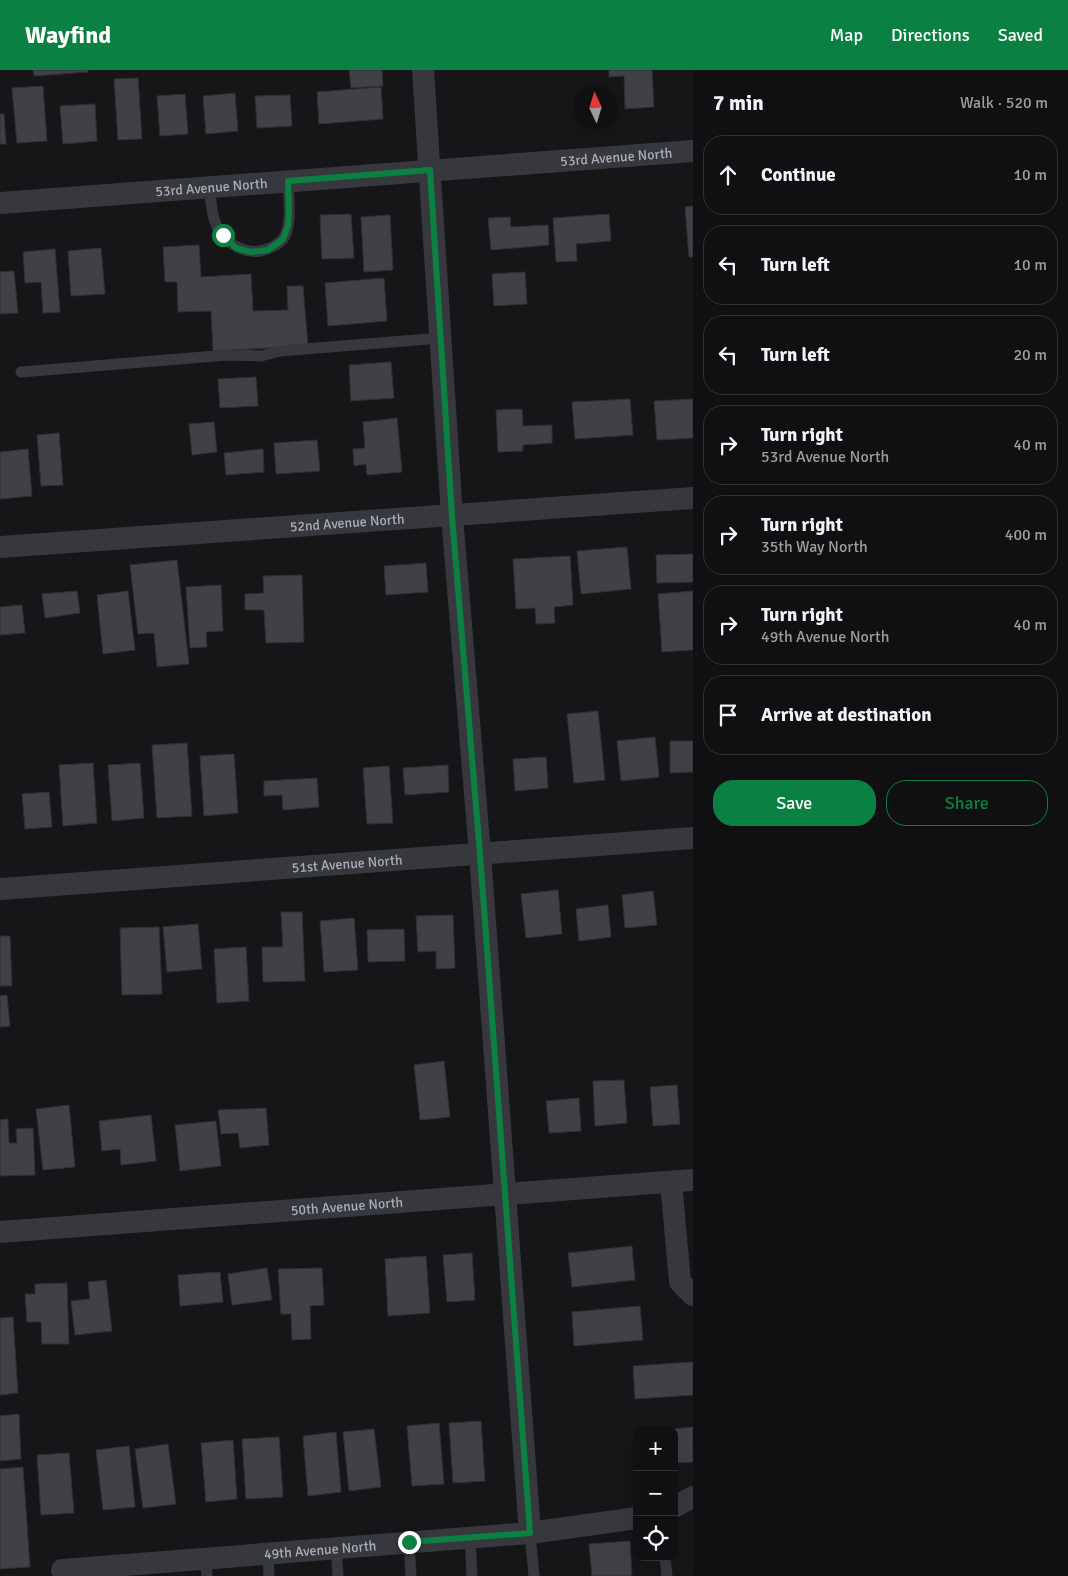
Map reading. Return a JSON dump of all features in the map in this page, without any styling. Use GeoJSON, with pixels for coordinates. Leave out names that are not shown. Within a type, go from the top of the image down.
{"type":"FeatureCollection","features":[{"type":"Feature","properties":{"kind":"street"},"geometry":{"type":"LineString","coordinates":[[423,70],[452,516],[480,854],[530,1533]]}},
{"type":"Feature","properties":{"kind":"street","name":"53rd Avenue North"},"geometry":{"type":"LineString","coordinates":[[0,203],[693,151]]}},
{"type":"Feature","properties":{"kind":"street","name":"52nd Avenue North"},"geometry":{"type":"LineString","coordinates":[[0,548],[693,498]]}},
{"type":"Feature","properties":{"kind":"street","name":"51st Avenue North"},"geometry":{"type":"LineString","coordinates":[[0,889],[693,838]]}},
{"type":"Feature","properties":{"kind":"street","name":"50th Avenue North"},"geometry":{"type":"LineString","coordinates":[[0,1232],[693,1180]]}},
{"type":"Feature","properties":{"kind":"street"},"geometry":{"type":"LineString","coordinates":[[671,1182],[680,1282],[693,1295]]}},
{"type":"Feature","properties":{"kind":"street"},"geometry":{"type":"LineString","coordinates":[[678,1505],[693,1497]]}},
{"type":"Feature","properties":{"kind":"street","name":"49th Avenue North"},"geometry":{"type":"LineString","coordinates":[[75,1571],[206,1567],[268,1554],[530,1533],[633,1519]]}},
{"type":"Feature","properties":{"kind":"lane"},"geometry":{"type":"LineString","coordinates":[[209,187],[215,222],[223,235],[236,248],[251,252],[268,250],[283,239],[288,226],[288,181]]}},
{"type":"Feature","properties":{"kind":"lane"},"geometry":{"type":"LineString","coordinates":[[20,372],[228,355],[261,356],[280,351],[441,338]]}},
{"type":"Feature","properties":{"kind":"lane"},"geometry":{"type":"LineString","coordinates":[[530,1533],[534,1576]]}},
{"type":"Feature","properties":{"kind":"lane"},"geometry":{"type":"LineString","coordinates":[[470,1537],[472,1576]]}},
{"type":"Feature","properties":{"kind":"lane"},"geometry":{"type":"LineString","coordinates":[[409,1542],[411,1576]]}},
{"type":"Feature","properties":{"kind":"lane"},"geometry":{"type":"LineString","coordinates":[[336,1548],[338,1576]]}},
{"type":"Feature","properties":{"kind":"lane"},"geometry":{"type":"LineString","coordinates":[[268,1554],[270,1576]]}},
{"type":"Feature","properties":{"kind":"lane"},"geometry":{"type":"LineString","coordinates":[[665,1561],[667,1576]]}},
{"type":"Feature","properties":{"kind":"building"},"geometry":{"type":"Polygon","coordinates":[[[33,70],[88,70],[88,72],[34,76],[33,70]]]}},
{"type":"Feature","properties":{"kind":"building"},"geometry":{"type":"Polygon","coordinates":[[[349,70],[382,70],[383,86],[351,88],[349,70]]]}},
{"type":"Feature","properties":{"kind":"building"},"geometry":{"type":"Polygon","coordinates":[[[609,70],[652,70],[654,107],[625,109],[624,76],[609,77],[609,70]]]}},
{"type":"Feature","properties":{"kind":"building"},"geometry":{"type":"Polygon","coordinates":[[[138,78],[142,139],[118,140],[114,79],[138,78]]]}},
{"type":"Feature","properties":{"kind":"building"},"geometry":{"type":"Polygon","coordinates":[[[43,86],[47,141],[17,143],[12,88],[43,86]]]}},
{"type":"Feature","properties":{"kind":"building"},"geometry":{"type":"Polygon","coordinates":[[[381,87],[383,119],[319,124],[317,92],[381,87]]]}},
{"type":"Feature","properties":{"kind":"building"},"geometry":{"type":"Polygon","coordinates":[[[235,93],[238,131],[206,134],[203,96],[235,93]]]}},
{"type":"Feature","properties":{"kind":"building"},"geometry":{"type":"Polygon","coordinates":[[[185,94],[188,134],[160,136],[157,96],[185,94]]]}},
{"type":"Feature","properties":{"kind":"building"},"geometry":{"type":"Polygon","coordinates":[[[290,95],[292,126],[257,128],[255,96],[290,95]]]}},
{"type":"Feature","properties":{"kind":"building"},"geometry":{"type":"Polygon","coordinates":[[[95,104],[97,141],[63,144],[60,106],[95,104]]]}},
{"type":"Feature","properties":{"kind":"building"},"geometry":{"type":"Polygon","coordinates":[[[0,114],[4,114],[6,144],[0,144],[0,114]]]}},
{"type":"Feature","properties":{"kind":"building"},"geometry":{"type":"Polygon","coordinates":[[[693,206],[693,257],[689,257],[685,207],[693,206]]]}},
{"type":"Feature","properties":{"kind":"building"},"geometry":{"type":"Polygon","coordinates":[[[351,214],[354,258],[322,259],[320,215],[351,214]]]}},
{"type":"Feature","properties":{"kind":"building"},"geometry":{"type":"Polygon","coordinates":[[[609,214],[611,241],[576,244],[577,261],[556,262],[553,218],[609,214]]]}},
{"type":"Feature","properties":{"kind":"building"},"geometry":{"type":"Polygon","coordinates":[[[390,215],[393,270],[364,272],[361,217],[390,215]]]}},
{"type":"Feature","properties":{"kind":"building"},"geometry":{"type":"Polygon","coordinates":[[[510,217],[511,227],[548,225],[549,245],[491,250],[488,218],[510,217]]]}},
{"type":"Feature","properties":{"kind":"building"},"geometry":{"type":"Polygon","coordinates":[[[199,245],[201,277],[251,274],[253,311],[288,310],[287,286],[303,286],[308,346],[213,351],[211,311],[178,312],[177,282],[165,282],[163,247],[199,245]]]}},
{"type":"Feature","properties":{"kind":"building"},"geometry":{"type":"Polygon","coordinates":[[[101,248],[105,294],[71,296],[68,251],[101,248]]]}},
{"type":"Feature","properties":{"kind":"building"},"geometry":{"type":"Polygon","coordinates":[[[55,249],[60,312],[43,313],[41,282],[25,283],[23,252],[55,249]]]}},
{"type":"Feature","properties":{"kind":"building"},"geometry":{"type":"Polygon","coordinates":[[[14,271],[18,313],[0,314],[0,272],[14,271]]]}},
{"type":"Feature","properties":{"kind":"building"},"geometry":{"type":"Polygon","coordinates":[[[525,272],[527,304],[494,306],[492,274],[525,272]]]}},
{"type":"Feature","properties":{"kind":"building"},"geometry":{"type":"Polygon","coordinates":[[[384,278],[387,321],[328,326],[325,283],[384,278]]]}},
{"type":"Feature","properties":{"kind":"building"},"geometry":{"type":"Polygon","coordinates":[[[391,362],[394,398],[351,401],[349,365],[391,362]]]}},
{"type":"Feature","properties":{"kind":"building"},"geometry":{"type":"Polygon","coordinates":[[[256,377],[258,406],[220,408],[218,379],[256,377]]]}},
{"type":"Feature","properties":{"kind":"building"},"geometry":{"type":"Polygon","coordinates":[[[630,399],[633,435],[575,439],[572,402],[630,399]]]}},
{"type":"Feature","properties":{"kind":"building"},"geometry":{"type":"Polygon","coordinates":[[[693,399],[693,438],[657,440],[654,401],[693,399]]]}},
{"type":"Feature","properties":{"kind":"building"},"geometry":{"type":"Polygon","coordinates":[[[522,409],[523,426],[552,425],[552,443],[523,445],[523,451],[498,452],[496,410],[522,409]]]}},
{"type":"Feature","properties":{"kind":"building"},"geometry":{"type":"Polygon","coordinates":[[[397,418],[402,472],[367,475],[366,464],[354,466],[353,449],[365,448],[363,422],[397,418]]]}},
{"type":"Feature","properties":{"kind":"building"},"geometry":{"type":"Polygon","coordinates":[[[214,422],[217,452],[192,455],[189,424],[214,422]]]}},
{"type":"Feature","properties":{"kind":"building"},"geometry":{"type":"Polygon","coordinates":[[[59,433],[63,485],[41,486],[37,435],[59,433]]]}},
{"type":"Feature","properties":{"kind":"building"},"geometry":{"type":"Polygon","coordinates":[[[317,440],[320,471],[276,474],[274,443],[317,440]]]}},
{"type":"Feature","properties":{"kind":"building"},"geometry":{"type":"Polygon","coordinates":[[[28,449],[32,496],[0,499],[0,452],[28,449]]]}},
{"type":"Feature","properties":{"kind":"building"},"geometry":{"type":"Polygon","coordinates":[[[263,449],[264,472],[226,475],[224,453],[263,449]]]}},
{"type":"Feature","properties":{"kind":"building"},"geometry":{"type":"Polygon","coordinates":[[[627,547],[631,589],[581,594],[577,551],[627,547]]]}},
{"type":"Feature","properties":{"kind":"building"},"geometry":{"type":"Polygon","coordinates":[[[693,554],[693,582],[657,583],[656,555],[693,554]]]}},
{"type":"Feature","properties":{"kind":"building"},"geometry":{"type":"Polygon","coordinates":[[[570,556],[573,605],[554,607],[555,623],[536,624],[535,608],[516,609],[513,559],[570,556]]]}},
{"type":"Feature","properties":{"kind":"building"},"geometry":{"type":"Polygon","coordinates":[[[177,560],[189,664],[157,667],[154,633],[138,634],[130,565],[177,560]]]}},
{"type":"Feature","properties":{"kind":"building"},"geometry":{"type":"Polygon","coordinates":[[[426,563],[428,592],[386,595],[384,566],[426,563]]]}},
{"type":"Feature","properties":{"kind":"building"},"geometry":{"type":"Polygon","coordinates":[[[302,575],[304,642],[266,643],[264,610],[245,610],[245,594],[264,593],[263,576],[302,575]]]}},
{"type":"Feature","properties":{"kind":"building"},"geometry":{"type":"Polygon","coordinates":[[[221,585],[223,631],[206,632],[207,647],[190,648],[186,587],[221,585]]]}},
{"type":"Feature","properties":{"kind":"building"},"geometry":{"type":"Polygon","coordinates":[[[77,591],[80,613],[45,618],[42,594],[77,591]]]}},
{"type":"Feature","properties":{"kind":"building"},"geometry":{"type":"Polygon","coordinates":[[[128,591],[135,650],[103,654],[97,595],[128,591]]]}},
{"type":"Feature","properties":{"kind":"building"},"geometry":{"type":"Polygon","coordinates":[[[693,591],[693,650],[662,652],[658,594],[693,591]]]}},
{"type":"Feature","properties":{"kind":"building"},"geometry":{"type":"Polygon","coordinates":[[[22,605],[25,633],[0,635],[0,607],[22,605]]]}},
{"type":"Feature","properties":{"kind":"building"},"geometry":{"type":"Polygon","coordinates":[[[598,711],[605,780],[574,783],[567,714],[598,711]]]}},
{"type":"Feature","properties":{"kind":"building"},"geometry":{"type":"Polygon","coordinates":[[[655,737],[659,777],[621,781],[617,741],[655,737]]]}},
{"type":"Feature","properties":{"kind":"building"},"geometry":{"type":"Polygon","coordinates":[[[670,741],[693,741],[693,772],[670,773],[670,741]]]}},
{"type":"Feature","properties":{"kind":"building"},"geometry":{"type":"Polygon","coordinates":[[[187,743],[192,816],[157,818],[152,745],[187,743]]]}},
{"type":"Feature","properties":{"kind":"building"},"geometry":{"type":"Polygon","coordinates":[[[234,754],[238,813],[204,816],[200,756],[234,754]]]}},
{"type":"Feature","properties":{"kind":"building"},"geometry":{"type":"Polygon","coordinates":[[[546,757],[548,788],[515,791],[513,759],[546,757]]]}},
{"type":"Feature","properties":{"kind":"building"},"geometry":{"type":"Polygon","coordinates":[[[93,763],[97,823],[63,826],[59,765],[93,763]]]}},
{"type":"Feature","properties":{"kind":"building"},"geometry":{"type":"Polygon","coordinates":[[[140,763],[144,818],[112,821],[108,765],[140,763]]]}},
{"type":"Feature","properties":{"kind":"building"},"geometry":{"type":"Polygon","coordinates":[[[448,765],[449,792],[405,795],[403,768],[448,765]]]}},
{"type":"Feature","properties":{"kind":"building"},"geometry":{"type":"Polygon","coordinates":[[[389,766],[393,823],[367,824],[363,768],[389,766]]]}},
{"type":"Feature","properties":{"kind":"building"},"geometry":{"type":"Polygon","coordinates":[[[317,778],[319,807],[283,810],[282,795],[264,796],[264,781],[317,778]]]}},
{"type":"Feature","properties":{"kind":"building"},"geometry":{"type":"Polygon","coordinates":[[[49,792],[52,827],[25,829],[22,794],[49,792]]]}},
{"type":"Feature","properties":{"kind":"building"},"geometry":{"type":"Polygon","coordinates":[[[558,890],[562,934],[526,938],[521,894],[558,890]]]}},
{"type":"Feature","properties":{"kind":"building"},"geometry":{"type":"Polygon","coordinates":[[[653,891],[657,925],[625,928],[622,895],[653,891]]]}},
{"type":"Feature","properties":{"kind":"building"},"geometry":{"type":"Polygon","coordinates":[[[608,905],[611,937],[579,941],[576,909],[608,905]]]}},
{"type":"Feature","properties":{"kind":"building"},"geometry":{"type":"Polygon","coordinates":[[[281,912],[302,912],[305,981],[263,982],[262,947],[283,947],[281,912]]]}},
{"type":"Feature","properties":{"kind":"building"},"geometry":{"type":"Polygon","coordinates":[[[453,915],[455,968],[436,969],[436,951],[418,952],[416,916],[453,915]]]}},
{"type":"Feature","properties":{"kind":"building"},"geometry":{"type":"Polygon","coordinates":[[[354,918],[358,970],[324,972],[320,921],[354,918]]]}},
{"type":"Feature","properties":{"kind":"building"},"geometry":{"type":"Polygon","coordinates":[[[198,924],[202,969],[167,972],[163,927],[198,924]]]}},
{"type":"Feature","properties":{"kind":"building"},"geometry":{"type":"Polygon","coordinates":[[[159,927],[162,994],[122,995],[120,928],[159,927]]]}},
{"type":"Feature","properties":{"kind":"building"},"geometry":{"type":"Polygon","coordinates":[[[404,929],[405,961],[368,962],[367,930],[404,929]]]}},
{"type":"Feature","properties":{"kind":"building"},"geometry":{"type":"Polygon","coordinates":[[[0,936],[10,936],[12,986],[0,986],[0,936]]]}},
{"type":"Feature","properties":{"kind":"building"},"geometry":{"type":"Polygon","coordinates":[[[246,947],[249,1001],[217,1003],[214,949],[246,947]]]}},
{"type":"Feature","properties":{"kind":"building"},"geometry":{"type":"Polygon","coordinates":[[[7,995],[10,1026],[0,1027],[0,996],[7,995]]]}},
{"type":"Feature","properties":{"kind":"building"},"geometry":{"type":"Polygon","coordinates":[[[444,1061],[450,1117],[420,1120],[414,1065],[444,1061]]]}},
{"type":"Feature","properties":{"kind":"building"},"geometry":{"type":"Polygon","coordinates":[[[624,1080],[627,1123],[595,1126],[593,1081],[624,1080]]]}},
{"type":"Feature","properties":{"kind":"building"},"geometry":{"type":"Polygon","coordinates":[[[677,1085],[680,1124],[653,1126],[650,1087],[677,1085]]]}},
{"type":"Feature","properties":{"kind":"building"},"geometry":{"type":"Polygon","coordinates":[[[579,1098],[581,1131],[549,1133],[546,1101],[579,1098]]]}},
{"type":"Feature","properties":{"kind":"building"},"geometry":{"type":"Polygon","coordinates":[[[69,1105],[75,1167],[43,1170],[36,1109],[69,1105]]]}},
{"type":"Feature","properties":{"kind":"building"},"geometry":{"type":"Polygon","coordinates":[[[266,1108],[269,1145],[240,1148],[238,1133],[221,1134],[218,1110],[266,1108]]]}},
{"type":"Feature","properties":{"kind":"building"},"geometry":{"type":"Polygon","coordinates":[[[151,1115],[156,1161],[121,1165],[120,1149],[102,1151],[99,1121],[151,1115]]]}},
{"type":"Feature","properties":{"kind":"building"},"geometry":{"type":"Polygon","coordinates":[[[8,1119],[9,1143],[17,1143],[16,1129],[33,1128],[35,1175],[0,1176],[0,1120],[8,1119]]]}},
{"type":"Feature","properties":{"kind":"building"},"geometry":{"type":"Polygon","coordinates":[[[216,1121],[221,1166],[180,1171],[175,1125],[216,1121]]]}},
{"type":"Feature","properties":{"kind":"building"},"geometry":{"type":"Polygon","coordinates":[[[632,1246],[635,1280],[572,1287],[568,1253],[632,1246]]]}},
{"type":"Feature","properties":{"kind":"building"},"geometry":{"type":"Polygon","coordinates":[[[472,1253],[475,1300],[447,1302],[443,1255],[472,1253]]]}},
{"type":"Feature","properties":{"kind":"building"},"geometry":{"type":"Polygon","coordinates":[[[426,1256],[430,1313],[388,1316],[385,1259],[426,1256]]]}},
{"type":"Feature","properties":{"kind":"building"},"geometry":{"type":"Polygon","coordinates":[[[267,1268],[272,1300],[232,1305],[228,1274],[267,1268]]]}},
{"type":"Feature","properties":{"kind":"building"},"geometry":{"type":"Polygon","coordinates":[[[322,1268],[324,1305],[310,1306],[311,1339],[292,1340],[291,1314],[281,1314],[278,1269],[322,1268]]]}},
{"type":"Feature","properties":{"kind":"building"},"geometry":{"type":"Polygon","coordinates":[[[220,1272],[223,1302],[180,1306],[178,1275],[220,1272]]]}},
{"type":"Feature","properties":{"kind":"building"},"geometry":{"type":"Polygon","coordinates":[[[106,1280],[112,1331],[75,1335],[71,1301],[90,1299],[88,1282],[106,1280]]]}},
{"type":"Feature","properties":{"kind":"building"},"geometry":{"type":"Polygon","coordinates":[[[67,1283],[69,1344],[42,1344],[41,1322],[27,1322],[25,1294],[35,1294],[35,1284],[67,1283]]]}},
{"type":"Feature","properties":{"kind":"building"},"geometry":{"type":"Polygon","coordinates":[[[640,1306],[643,1340],[574,1346],[572,1312],[640,1306]]]}},
{"type":"Feature","properties":{"kind":"building"},"geometry":{"type":"Polygon","coordinates":[[[13,1317],[18,1393],[0,1395],[0,1318],[13,1317]]]}},
{"type":"Feature","properties":{"kind":"building"},"geometry":{"type":"Polygon","coordinates":[[[693,1362],[693,1395],[635,1399],[633,1366],[693,1362]]]}},
{"type":"Feature","properties":{"kind":"building"},"geometry":{"type":"Polygon","coordinates":[[[19,1414],[21,1459],[0,1461],[0,1416],[19,1414]]]}},
{"type":"Feature","properties":{"kind":"building"},"geometry":{"type":"Polygon","coordinates":[[[481,1421],[485,1481],[453,1483],[449,1423],[481,1421]]]}},
{"type":"Feature","properties":{"kind":"building"},"geometry":{"type":"Polygon","coordinates":[[[439,1423],[444,1484],[412,1486],[407,1426],[439,1423]]]}},
{"type":"Feature","properties":{"kind":"building"},"geometry":{"type":"Polygon","coordinates":[[[693,1427],[693,1462],[678,1463],[678,1429],[693,1427]]]}},
{"type":"Feature","properties":{"kind":"building"},"geometry":{"type":"Polygon","coordinates":[[[374,1429],[381,1487],[349,1491],[343,1432],[374,1429]]]}},
{"type":"Feature","properties":{"kind":"building"},"geometry":{"type":"Polygon","coordinates":[[[336,1432],[341,1492],[308,1496],[303,1436],[336,1432]]]}},
{"type":"Feature","properties":{"kind":"building"},"geometry":{"type":"Polygon","coordinates":[[[279,1437],[283,1497],[246,1499],[242,1439],[279,1437]]]}},
{"type":"Feature","properties":{"kind":"building"},"geometry":{"type":"Polygon","coordinates":[[[233,1440],[237,1499],[206,1502],[201,1443],[233,1440]]]}},
{"type":"Feature","properties":{"kind":"building"},"geometry":{"type":"Polygon","coordinates":[[[168,1444],[176,1504],[143,1508],[135,1449],[168,1444]]]}},
{"type":"Feature","properties":{"kind":"building"},"geometry":{"type":"Polygon","coordinates":[[[129,1446],[135,1507],[103,1510],[96,1450],[129,1446]]]}},
{"type":"Feature","properties":{"kind":"building"},"geometry":{"type":"Polygon","coordinates":[[[69,1453],[74,1513],[41,1515],[37,1455],[69,1453]]]}},
{"type":"Feature","properties":{"kind":"building"},"geometry":{"type":"Polygon","coordinates":[[[23,1467],[30,1567],[0,1569],[0,1469],[23,1467]]]}},
{"type":"Feature","properties":{"kind":"building"},"geometry":{"type":"Polygon","coordinates":[[[630,1541],[632,1576],[592,1576],[589,1544],[630,1541]]]}},
{"type":"Feature","properties":{"kind":"route"},"geometry":{"type":"LineString","coordinates":[[223,235],[236,248],[251,252],[268,250],[283,239],[288,226],[288,181],[430,170],[452,516],[480,854],[530,1533],[409,1542]]}}]}
